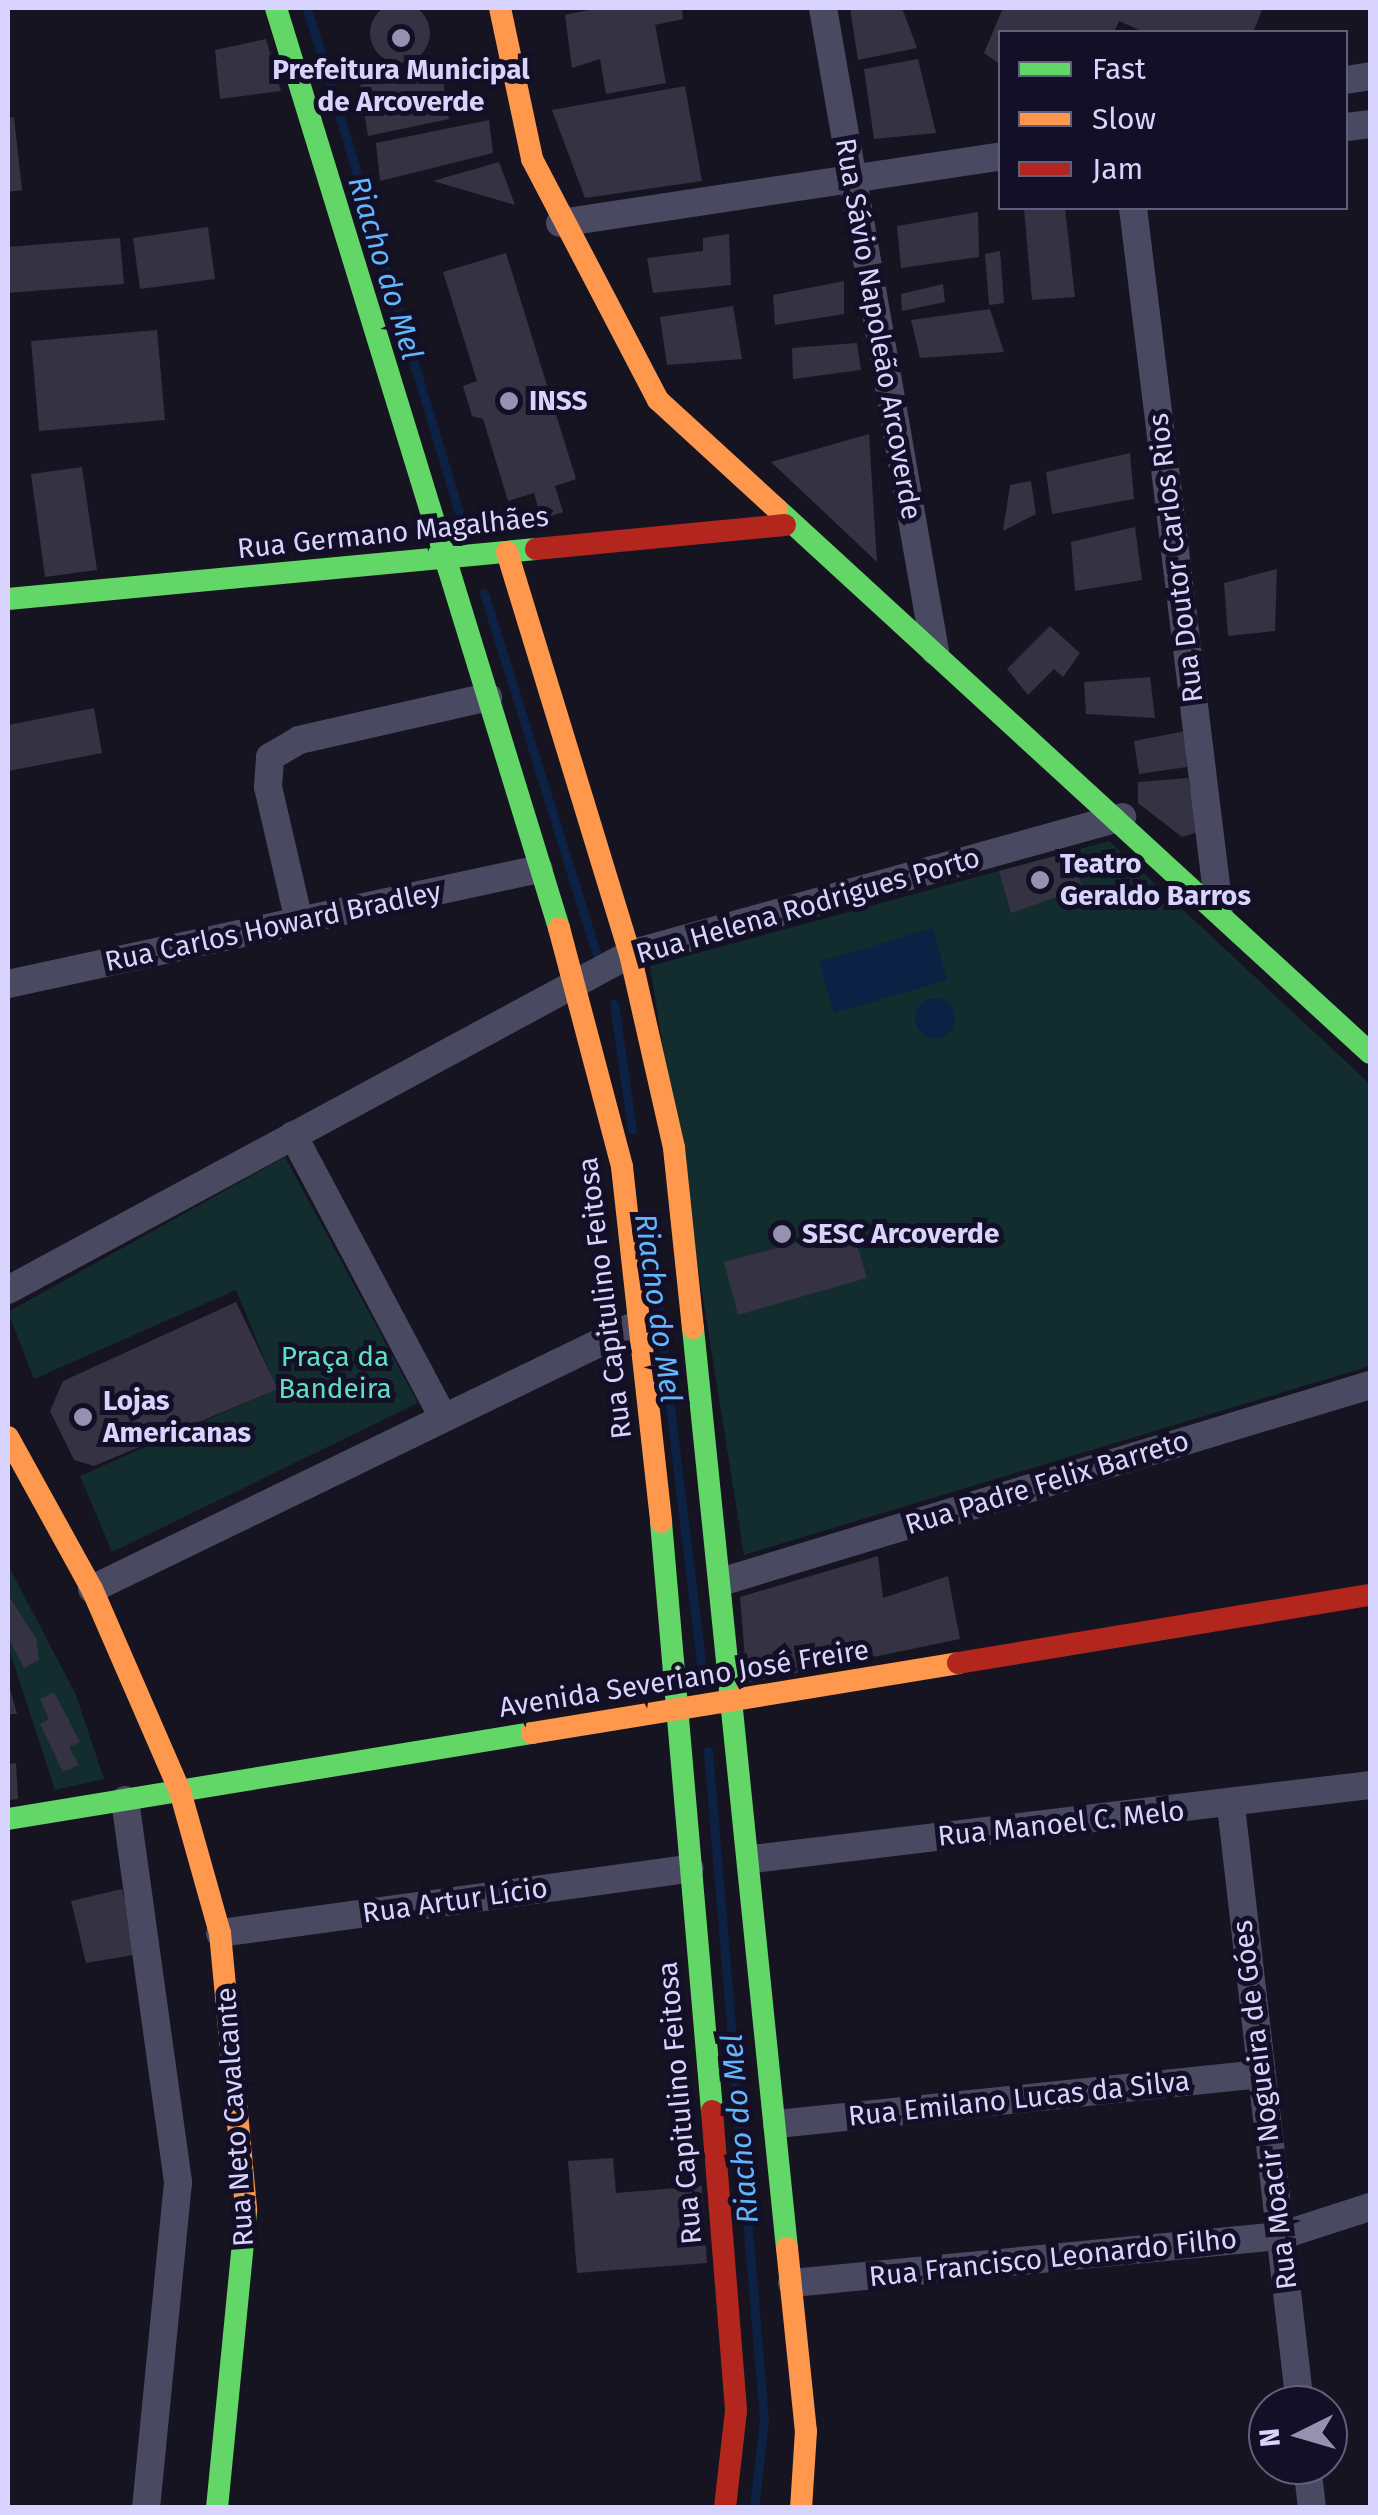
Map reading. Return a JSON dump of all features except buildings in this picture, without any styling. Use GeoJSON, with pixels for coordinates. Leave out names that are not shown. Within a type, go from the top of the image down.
{"type":"FeatureCollection","features":[{"type":"Feature","properties":{"kind":"street","name":"Rua Capitulino Feitosa"},"geometry":{"type":"LineString","coordinates":[[276,8],[575,981],[616,1136],[681,1709],[690,1869],[736,2411],[725,2508]]}},
{"type":"Feature","properties":{"kind":"street"},"geometry":{"type":"LineString","coordinates":[[500,8],[518,116],[560,223],[658,400],[785,525],[936,650],[1122,818],[1370,1054]]}},
{"type":"Feature","properties":{"kind":"street","name":"Rua Sávio Napoleão Arcoverde"},"geometry":{"type":"LineString","coordinates":[[823,8],[936,650]]}},
{"type":"Feature","properties":{"kind":"street"},"geometry":{"type":"LineString","coordinates":[[560,223],[998,156]]}},
{"type":"Feature","properties":{"kind":"street","name":"Rua Doutor Carlos Rios"},"geometry":{"type":"LineString","coordinates":[[1133,210],[1218,909]]}},
{"type":"Feature","properties":{"kind":"street","name":"Rua Germano Magalhães"},"geometry":{"type":"LineString","coordinates":[[8,600],[785,525]]}},
{"type":"Feature","properties":{"kind":"street"},"geometry":{"type":"LineString","coordinates":[[507,552],[630,954],[674,1148],[724,1582],[806,2430],[801,2508]]}},
{"type":"Feature","properties":{"kind":"street"},"geometry":{"type":"LineString","coordinates":[[300,921],[268,787],[270,757],[299,740],[488,697]]}},
{"type":"Feature","properties":{"kind":"street","name":"Rua Helena Rodrigues Porto"},"geometry":{"type":"LineString","coordinates":[[294,1135],[630,954],[1122,818]]}},
{"type":"Feature","properties":{"kind":"street","name":"Rua Carlos Howard Bradley"},"geometry":{"type":"LineString","coordinates":[[8,984],[539,869]]}},
{"type":"Feature","properties":{"kind":"street"},"geometry":{"type":"LineString","coordinates":[[8,1290],[294,1135],[441,1413]]}},
{"type":"Feature","properties":{"kind":"street"},"geometry":{"type":"LineString","coordinates":[[92,1588],[441,1413],[640,1323]]}},
{"type":"Feature","properties":{"kind":"street","name":"Rua Padre Felix Barreto"},"geometry":{"type":"LineString","coordinates":[[724,1582],[1370,1385]]}},
{"type":"Feature","properties":{"kind":"street"},"geometry":{"type":"LineString","coordinates":[[8,1437],[92,1588],[180,1791]]}},
{"type":"Feature","properties":{"kind":"street","name":"Avenida Severiano José Freire"},"geometry":{"type":"LineString","coordinates":[[8,1820],[1370,1595]]}},
{"type":"Feature","properties":{"kind":"street","name":"Rua Manoel C. Melo"},"geometry":{"type":"LineString","coordinates":[[752,1858],[1231,1806],[1370,1785]]}},
{"type":"Feature","properties":{"kind":"street","name":"Rua Neto Cavalcante"},"geometry":{"type":"LineString","coordinates":[[180,1791],[220,1933],[246,2191],[245,2290],[216,2508]]}},
{"type":"Feature","properties":{"kind":"street"},"geometry":{"type":"LineString","coordinates":[[125,1800],[178,2182],[146,2508]]}},
{"type":"Feature","properties":{"kind":"street","name":"Rua Moacir Nogueira de Góes"},"geometry":{"type":"LineString","coordinates":[[1231,1806],[1298,2385]]}},
{"type":"Feature","properties":{"kind":"street","name":"Rua Artur Lício"},"geometry":{"type":"LineString","coordinates":[[220,1933],[690,1869]]}},
{"type":"Feature","properties":{"kind":"street","name":"Rua Emilano Lucas da Silva"},"geometry":{"type":"LineString","coordinates":[[777,2124],[1260,2074]]}},
{"type":"Feature","properties":{"kind":"street","name":"Rua Francisco Leonardo Filho"},"geometry":{"type":"LineString","coordinates":[[792,2283],[1280,2236],[1370,2208]]}},
{"type":"Feature","properties":{"kind":"green space"},"geometry":{"type":"Polygon","coordinates":[[[1109,841],[1370,1084],[1370,1366],[744,1555],[650,966],[1109,841]]]}},
{"type":"Feature","properties":{"kind":"green space","name":"Praça da Bandeira"},"geometry":{"type":"Polygon","coordinates":[[[285,1157],[418,1403],[112,1552],[80,1476],[277,1389],[236,1290],[34,1379],[8,1312],[285,1157]]]}},
{"type":"Feature","properties":{"kind":"green space"},"geometry":{"type":"Polygon","coordinates":[[[8,1565],[76,1695],[104,1779],[55,1790],[8,1646],[8,1565]]]}},
{"type":"Feature","properties":{"kind":"water"},"geometry":{"type":"Polygon","coordinates":[[[933,928],[947,980],[834,1013],[819,962],[933,928]]]}},
{"type":"Feature","properties":{"kind":"water"},"geometry":{"type":"Polygon","coordinates":[[[935,998],[949,1004],[955,1018],[949,1032],[935,1038],[921,1032],[915,1018],[921,1004],[935,998]]]}},
{"type":"Feature","properties":{"kind":"waterway","name":"Riacho do Mel"},"geometry":{"type":"LineString","coordinates":[[307,8],[464,529]]}},
{"type":"Feature","properties":{"kind":"waterway","name":"Riacho do Mel"},"geometry":{"type":"LineString","coordinates":[[484,593],[596,953]]}},
{"type":"Feature","properties":{"kind":"waterway","name":"Riacho do Mel"},"geometry":{"type":"LineString","coordinates":[[614,1004],[632,1130]]}},
{"type":"Feature","properties":{"kind":"waterway","name":"Riacho do Mel"},"geometry":{"type":"LineString","coordinates":[[654,1274],[702,1672]]}},
{"type":"Feature","properties":{"kind":"waterway","name":"Riacho do Mel"},"geometry":{"type":"LineString","coordinates":[[708,1751],[764,2420],[754,2508]]}},
{"type":"Feature","properties":{"kind":"traffic: fast"},"geometry":{"type":"LineString","coordinates":[[276,8],[559,928]]}},
{"type":"Feature","properties":{"kind":"traffic: fast"},"geometry":{"type":"LineString","coordinates":[[777,509],[1370,1053]]}},
{"type":"Feature","properties":{"kind":"traffic: fast"},"geometry":{"type":"LineString","coordinates":[[8,599],[536,549]]}},
{"type":"Feature","properties":{"kind":"traffic: fast"},"geometry":{"type":"LineString","coordinates":[[693,1328],[787,2248]]}},
{"type":"Feature","properties":{"kind":"traffic: fast"},"geometry":{"type":"LineString","coordinates":[[661,1522],[712,2111]]}},
{"type":"Feature","properties":{"kind":"traffic: fast"},"geometry":{"type":"LineString","coordinates":[[8,1819],[532,1733]]}},
{"type":"Feature","properties":{"kind":"traffic: fast"},"geometry":{"type":"LineString","coordinates":[[217,2508],[246,2210]]}},
{"type":"Feature","properties":{"kind":"traffic: slow"},"geometry":{"type":"LineString","coordinates":[[500,8],[532,159],[658,400],[777,509]]}},
{"type":"Feature","properties":{"kind":"traffic: slow"},"geometry":{"type":"LineString","coordinates":[[507,552],[630,954],[674,1148],[693,1328]]}},
{"type":"Feature","properties":{"kind":"traffic: slow"},"geometry":{"type":"LineString","coordinates":[[559,928],[622,1167],[661,1522]]}},
{"type":"Feature","properties":{"kind":"traffic: slow"},"geometry":{"type":"LineString","coordinates":[[8,1437],[92,1589],[180,1791],[220,1933],[246,2210]]}},
{"type":"Feature","properties":{"kind":"traffic: slow"},"geometry":{"type":"LineString","coordinates":[[532,1733],[958,1663]]}},
{"type":"Feature","properties":{"kind":"traffic: slow"},"geometry":{"type":"LineString","coordinates":[[787,2248],[806,2431],[801,2508]]}},
{"type":"Feature","properties":{"kind":"traffic: jam"},"geometry":{"type":"LineString","coordinates":[[536,549],[785,525]]}},
{"type":"Feature","properties":{"kind":"traffic: jam"},"geometry":{"type":"LineString","coordinates":[[958,1663],[1370,1595]]}},
{"type":"Feature","properties":{"kind":"traffic: jam"},"geometry":{"type":"LineString","coordinates":[[712,2111],[736,2411],[725,2508]]}},
{"type":"Feature","properties":{"kind":"place","name":"Prefeitura Municipal de Arcoverde"},"geometry":{"type":"Point","coordinates":[401,38]}},
{"type":"Feature","properties":{"kind":"place","name":"INSS"},"geometry":{"type":"Point","coordinates":[509,401]}},
{"type":"Feature","properties":{"kind":"place","name":"Teatro Geraldo Barros"},"geometry":{"type":"Point","coordinates":[1040,880]}},
{"type":"Feature","properties":{"kind":"place","name":"SESC Arcoverde"},"geometry":{"type":"Point","coordinates":[782,1234]}},
{"type":"Feature","properties":{"kind":"place","name":"Lojas Americanas"},"geometry":{"type":"Point","coordinates":[83,1417]}}]}
